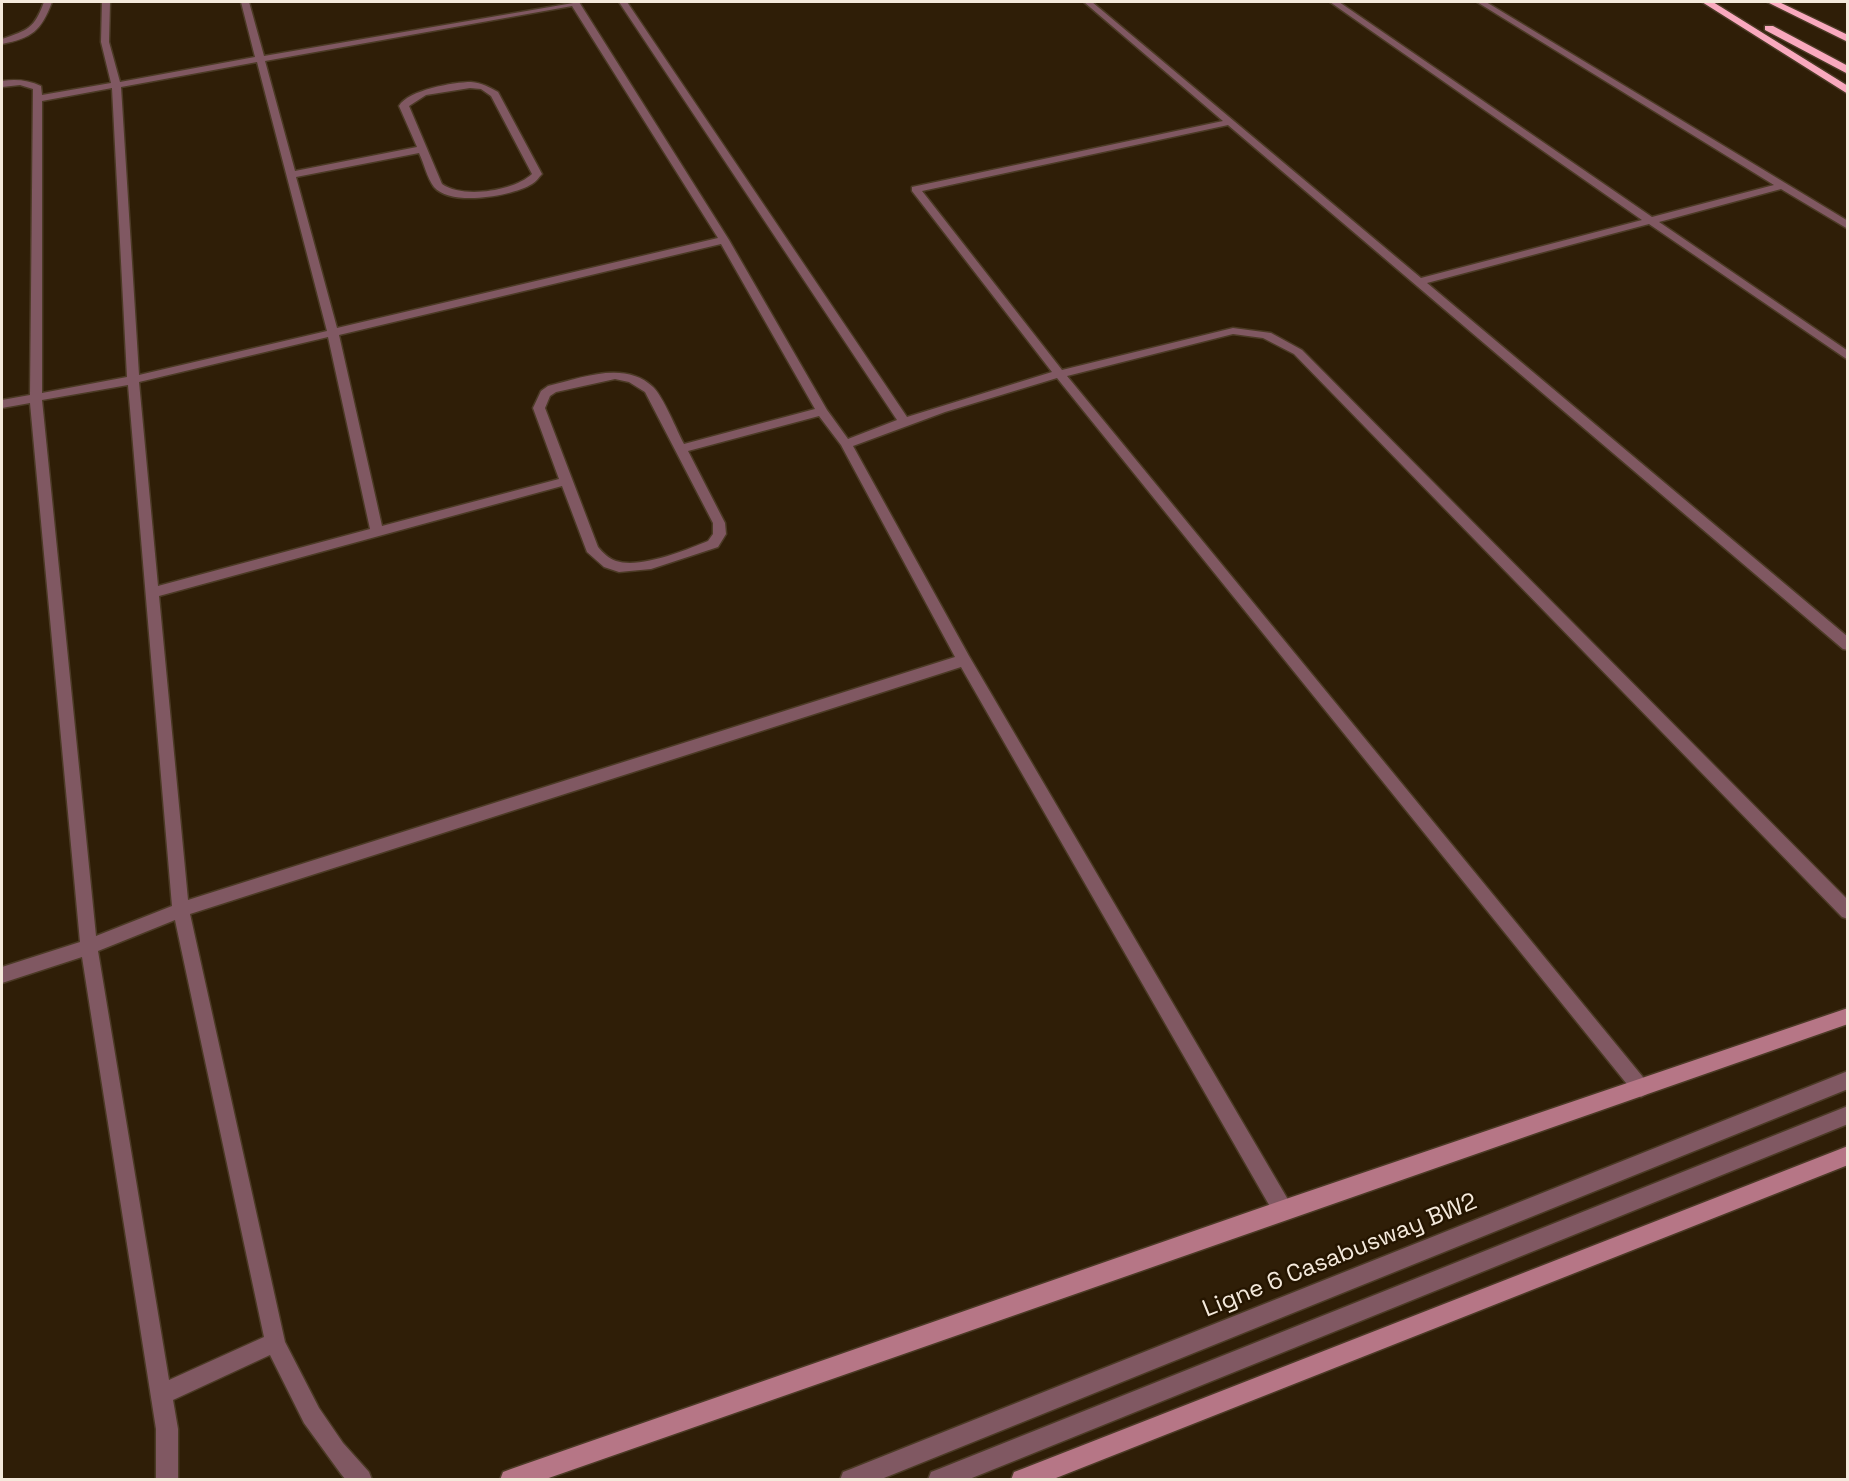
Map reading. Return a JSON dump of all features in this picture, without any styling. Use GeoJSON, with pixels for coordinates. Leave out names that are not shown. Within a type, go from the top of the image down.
{"type":"FeatureCollection","features":[{"type":"Feature","properties":{"kind":"highway"},"geometry":{"type":"LineString","coordinates":[[1707,2],[1848,92]]}},
{"type":"Feature","properties":{"kind":"highway"},"geometry":{"type":"LineString","coordinates":[[1720,2],[1848,71]]}},
{"type":"Feature","properties":{"kind":"highway"},"geometry":{"type":"LineString","coordinates":[[1772,2],[1848,39]]}},
{"type":"Feature","properties":{"kind":"highway"},"geometry":{"type":"LineString","coordinates":[[1792,2],[1829,17]]}},
{"type":"Feature","properties":{"kind":"main road"},"geometry":{"type":"LineString","coordinates":[[511,1479],[1848,1016]]}},
{"type":"Feature","properties":{"kind":"main road"},"geometry":{"type":"LineString","coordinates":[[1022,1479],[1848,1155]]}},
{"type":"Feature","properties":{"kind":"street"},"geometry":{"type":"LineString","coordinates":[[2,42],[38,27],[42,22],[48,2]]}},
{"type":"Feature","properties":{"kind":"street"},"geometry":{"type":"LineString","coordinates":[[106,2],[105,42],[116,85],[133,380],[181,910],[275,1342],[282,1361],[321,1428],[361,1479]]}},
{"type":"Feature","properties":{"kind":"street"},"geometry":{"type":"LineString","coordinates":[[245,2],[333,333],[377,532]]}},
{"type":"Feature","properties":{"kind":"street"},"geometry":{"type":"LineString","coordinates":[[37,99],[575,2],[724,240],[822,411],[846,444],[964,660],[1283,1210]]}},
{"type":"Feature","properties":{"kind":"street"},"geometry":{"type":"LineString","coordinates":[[623,2],[904,421]]}},
{"type":"Feature","properties":{"kind":"street"},"geometry":{"type":"LineString","coordinates":[[1088,2],[1848,645]]}},
{"type":"Feature","properties":{"kind":"street"},"geometry":{"type":"LineString","coordinates":[[1334,2],[1848,357]]}},
{"type":"Feature","properties":{"kind":"street"},"geometry":{"type":"LineString","coordinates":[[1481,2],[1848,226]]}},
{"type":"Feature","properties":{"kind":"street"},"geometry":{"type":"LineString","coordinates":[[2,84],[29,83],[38,88],[36,399],[88,947],[162,1394],[167,1429],[167,1479]]}},
{"type":"Feature","properties":{"kind":"street"},"geometry":{"type":"LineString","coordinates":[[478,86],[491,90],[495,94],[537,174],[534,179],[522,185],[475,195],[452,195],[443,191],[438,185],[423,149],[404,106],[405,102],[423,93],[478,86]]}},
{"type":"Feature","properties":{"kind":"street"},"geometry":{"type":"LineString","coordinates":[[1230,122],[916,189],[1059,373],[1641,1088]]}},
{"type":"Feature","properties":{"kind":"street"},"geometry":{"type":"LineString","coordinates":[[291,175],[423,149]]}},
{"type":"Feature","properties":{"kind":"street"},"geometry":{"type":"LineString","coordinates":[[1418,282],[1782,186]]}},
{"type":"Feature","properties":{"kind":"street"},"geometry":{"type":"LineString","coordinates":[[2,404],[133,380],[724,240]]}},
{"type":"Feature","properties":{"kind":"street"},"geometry":{"type":"LineString","coordinates":[[846,444],[904,421],[1059,373],[1233,331],[1257,331],[1277,339],[1298,352],[1848,912]]}},
{"type":"Feature","properties":{"kind":"street"},"geometry":{"type":"LineString","coordinates":[[615,375],[633,379],[650,390],[721,530],[713,544],[644,567],[613,566],[599,560],[592,549],[566,481],[539,408],[545,394],[561,386],[615,375]]}},
{"type":"Feature","properties":{"kind":"street"},"geometry":{"type":"LineString","coordinates":[[680,449],[822,411]]}},
{"type":"Feature","properties":{"kind":"street"},"geometry":{"type":"LineString","coordinates":[[151,593],[566,481]]}},
{"type":"Feature","properties":{"kind":"street"},"geometry":{"type":"LineString","coordinates":[[1832,632],[1848,625]]}},
{"type":"Feature","properties":{"kind":"street"},"geometry":{"type":"LineString","coordinates":[[2,975],[88,947],[181,910],[964,660]]}},
{"type":"Feature","properties":{"kind":"street","name":"Ligne 6 Casabusway BW2"},"geometry":{"type":"LineString","coordinates":[[851,1479],[1848,1080]]}},
{"type":"Feature","properties":{"kind":"street"},"geometry":{"type":"LineString","coordinates":[[939,1479],[1848,1115]]}},
{"type":"Feature","properties":{"kind":"street"},"geometry":{"type":"LineString","coordinates":[[162,1394],[275,1342]]}}]}
